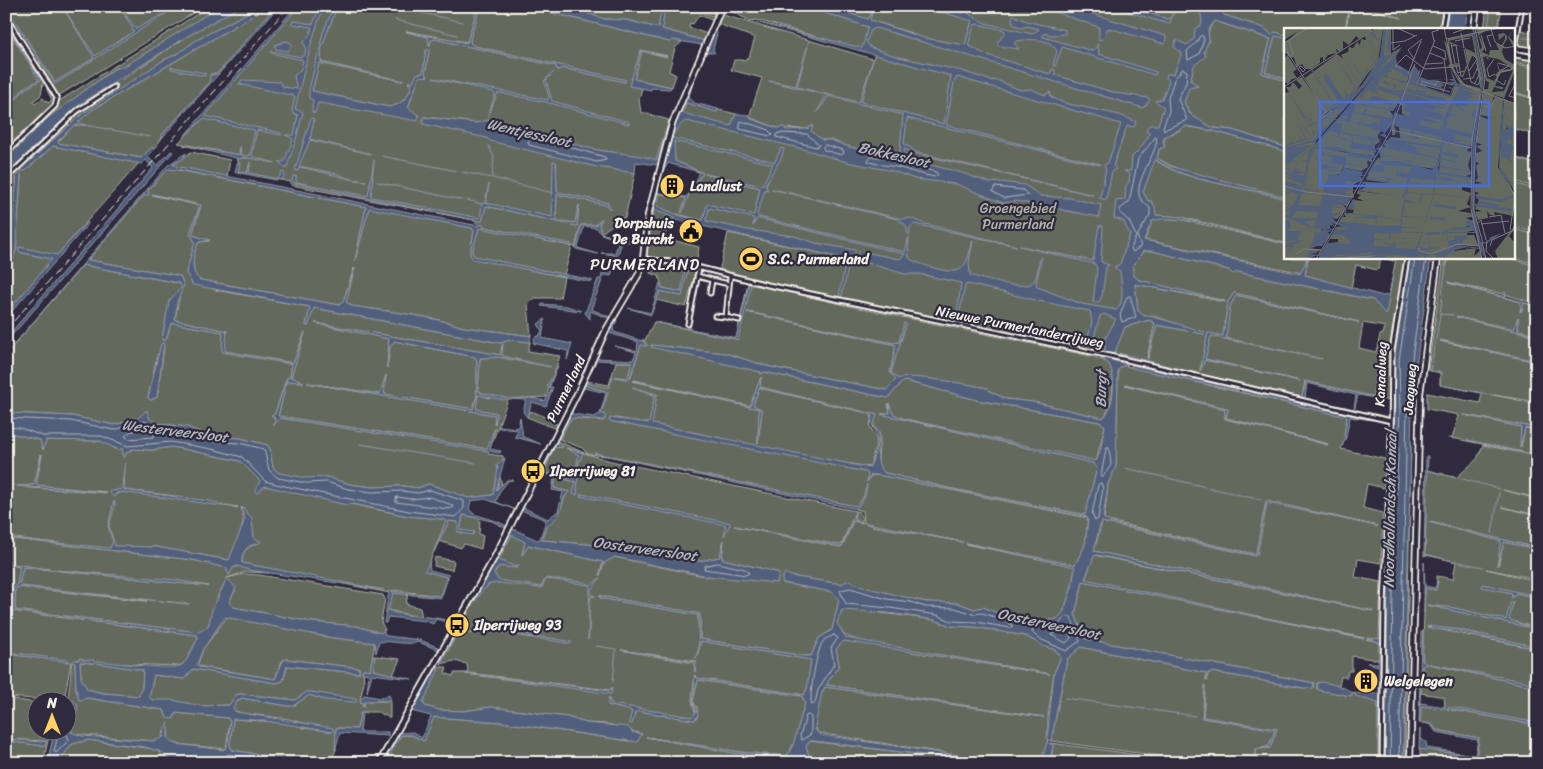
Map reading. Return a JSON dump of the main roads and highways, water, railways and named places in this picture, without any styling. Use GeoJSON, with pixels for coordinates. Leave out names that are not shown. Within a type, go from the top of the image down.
{"type":"FeatureCollection","features":[{"type":"Feature","properties":{"kind":"water"},"geometry":{"type":"Polygon","coordinates":[[[62,6],[95,56],[133,32],[119,6],[136,29],[178,6],[55,84],[6,10],[6,7],[55,82],[94,58],[62,6]]]}},
{"type":"Feature","properties":{"kind":"water"},"geometry":{"type":"Polygon","coordinates":[[[220,6],[241,6],[191,34],[80,104],[10,170],[6,170],[6,159],[49,117],[114,69],[125,66],[220,6]]]}},
{"type":"Feature","properties":{"kind":"water"},"geometry":{"type":"Polygon","coordinates":[[[260,6],[269,6],[92,110],[78,122],[85,125],[74,125],[58,141],[58,143],[141,158],[152,147],[154,149],[148,157],[156,165],[171,151],[173,152],[6,342],[6,338],[153,168],[146,160],[141,164],[53,146],[25,171],[21,171],[23,167],[81,115],[162,61],[260,6]]]}},
{"type":"Feature","properties":{"kind":"water"},"geometry":{"type":"Polygon","coordinates":[[[276,6],[279,6],[162,138],[161,136],[210,82],[210,75],[217,74],[276,6]]]}},
{"type":"Feature","properties":{"kind":"water"},"geometry":{"type":"Polygon","coordinates":[[[296,6],[299,6],[205,116],[281,133],[281,135],[257,130],[252,155],[253,157],[275,163],[243,157],[240,159],[183,145],[239,155],[240,146],[241,155],[250,156],[255,130],[203,119],[185,135],[296,6]]]}},
{"type":"Feature","properties":{"kind":"water"},"geometry":{"type":"Polygon","coordinates":[[[306,6],[324,6],[304,70],[295,109],[303,112],[286,169],[279,162],[284,162],[293,140],[285,135],[294,135],[298,115],[292,112],[295,96],[239,84],[242,80],[280,82],[283,87],[297,89],[294,76],[301,69],[303,60],[271,53],[271,51],[301,57],[305,55],[306,47],[303,43],[310,34],[312,27],[292,24],[293,21],[313,24],[318,12],[305,8],[306,6]]]}},
{"type":"Feature","properties":{"kind":"water"},"geometry":{"type":"Polygon","coordinates":[[[334,6],[337,6],[321,49],[321,62],[403,81],[319,63],[312,91],[389,107],[394,106],[401,102],[409,93],[412,84],[408,82],[413,82],[417,74],[423,73],[426,50],[429,50],[425,74],[428,76],[419,77],[408,107],[419,116],[417,121],[320,103],[318,103],[315,113],[312,112],[313,100],[309,98],[309,90],[323,33],[334,6]]]}},
{"type":"Feature","properties":{"kind":"water"},"geometry":{"type":"Polygon","coordinates":[[[478,6],[480,6],[470,40],[470,43],[474,46],[626,80],[625,82],[562,68],[558,70],[556,66],[435,39],[431,40],[429,46],[428,37],[406,32],[467,43],[478,6]]]}},
{"type":"Feature","properties":{"kind":"water"},"geometry":{"type":"Polygon","coordinates":[[[525,6],[566,6],[604,19],[626,20],[658,28],[662,6],[665,6],[662,29],[705,41],[702,45],[673,40],[670,42],[525,6]]]}},
{"type":"Feature","properties":{"kind":"water","name":"Bokkesloot"},"geometry":{"type":"Polygon","coordinates":[[[803,6],[825,6],[868,19],[873,10],[870,20],[924,38],[965,45],[972,21],[922,6],[940,6],[963,13],[966,7],[969,14],[985,23],[1032,34],[1039,29],[1027,26],[1022,28],[1013,24],[1012,18],[1014,15],[1032,22],[1065,30],[1065,34],[1051,35],[1046,33],[1042,35],[1043,37],[1093,51],[1098,44],[1099,54],[1156,72],[1155,75],[1062,47],[1055,66],[1053,65],[1057,52],[1054,47],[1045,41],[1016,41],[1014,43],[1019,49],[999,46],[997,43],[1005,33],[1004,30],[978,24],[974,25],[968,45],[984,54],[1050,74],[1052,69],[1055,70],[1055,75],[1116,93],[1148,98],[1150,100],[1143,108],[876,28],[871,30],[866,42],[871,48],[899,57],[999,81],[1020,90],[1031,89],[1045,95],[1050,92],[1051,97],[1064,103],[1120,115],[1136,122],[1134,127],[1127,126],[1113,166],[1116,169],[1112,171],[1106,200],[1100,198],[1106,169],[1104,165],[1108,163],[1121,124],[957,77],[954,82],[946,125],[1100,165],[907,118],[904,144],[919,153],[1093,195],[918,154],[904,149],[904,153],[915,161],[962,173],[990,183],[1000,182],[1025,185],[1040,196],[1070,198],[1101,205],[1099,217],[1016,201],[1003,203],[956,184],[915,179],[893,171],[847,162],[807,150],[687,121],[682,123],[672,134],[696,73],[689,97],[694,103],[718,109],[717,112],[686,103],[682,113],[731,126],[736,114],[749,115],[751,119],[777,128],[784,127],[786,130],[807,129],[813,125],[811,131],[822,140],[831,140],[849,147],[878,153],[900,152],[903,115],[829,96],[816,113],[827,95],[769,81],[796,86],[809,41],[797,87],[859,102],[873,60],[861,102],[944,124],[951,76],[756,22],[862,48],[868,27],[803,6]]]}},
{"type":"Feature","properties":{"kind":"water"},"geometry":{"type":"Polygon","coordinates":[[[1036,6],[1066,6],[1166,36],[1165,44],[1108,28],[1103,39],[1099,40],[1099,27],[1036,6]]]}},
{"type":"Feature","properties":{"kind":"water"},"geometry":{"type":"Polygon","coordinates":[[[1109,6],[1125,6],[1167,19],[1171,18],[1172,9],[1163,6],[1177,6],[1169,24],[1109,6]]]}},
{"type":"Feature","properties":{"kind":"water","name":"Oosterveersloot"},"geometry":{"type":"Polygon","coordinates":[[[1208,6],[1224,6],[1222,10],[1224,15],[1264,28],[1272,35],[1275,32],[1284,35],[1284,38],[1275,36],[1265,72],[1284,79],[1284,81],[1262,73],[1271,39],[1215,21],[1208,29],[1209,40],[1204,52],[1206,56],[1194,65],[1190,80],[1198,86],[1189,88],[1184,102],[1189,113],[1213,128],[1232,130],[1284,147],[1284,151],[1214,131],[1186,126],[1164,137],[1163,143],[1165,147],[1159,149],[1157,158],[1169,166],[1284,197],[1284,199],[1183,174],[1155,159],[1143,192],[1148,201],[1151,201],[1155,207],[1156,215],[1181,217],[1211,225],[1180,219],[1152,221],[1144,240],[1300,274],[1308,259],[1305,275],[1383,296],[1389,295],[1393,275],[1386,315],[1373,300],[1238,272],[1233,274],[1229,270],[1153,251],[1143,251],[1133,266],[1133,275],[1139,280],[1225,301],[1135,284],[1138,311],[1144,316],[1205,332],[1204,334],[1157,325],[1148,359],[1155,323],[1149,320],[1125,327],[1112,360],[1128,365],[1122,366],[1118,370],[1116,466],[1108,484],[1103,518],[1112,523],[1254,554],[1256,553],[1266,501],[1377,526],[1267,503],[1257,556],[1102,522],[1094,551],[1373,611],[1097,555],[1094,556],[1085,579],[1364,639],[1083,581],[1075,614],[1085,639],[1314,683],[1313,688],[1213,672],[1208,673],[1206,681],[1206,673],[1081,647],[1067,659],[1051,741],[1047,740],[1054,673],[1061,657],[1056,650],[1043,646],[1026,636],[976,627],[951,626],[935,620],[889,613],[842,610],[837,623],[846,638],[1050,674],[844,641],[836,649],[839,665],[826,685],[1044,717],[825,687],[822,692],[815,726],[816,731],[821,735],[1007,763],[989,763],[810,741],[806,746],[811,763],[789,763],[785,758],[734,753],[646,737],[740,752],[787,756],[793,745],[805,703],[802,696],[698,680],[693,701],[698,715],[694,720],[638,711],[635,713],[632,724],[629,723],[632,711],[608,705],[609,697],[611,704],[692,717],[696,713],[692,700],[695,686],[694,675],[696,678],[804,695],[807,689],[811,660],[701,641],[699,648],[698,615],[600,598],[600,596],[697,613],[700,615],[700,639],[803,656],[811,656],[819,638],[832,630],[839,600],[832,592],[783,583],[782,579],[785,573],[790,576],[841,584],[850,580],[859,586],[926,602],[958,603],[974,609],[983,607],[1028,625],[1057,619],[1063,613],[1072,587],[1075,567],[966,543],[1075,565],[1085,545],[1087,517],[878,475],[871,475],[867,482],[868,474],[866,472],[609,421],[610,418],[649,423],[655,395],[632,387],[657,394],[652,424],[865,467],[870,467],[875,453],[877,442],[873,426],[879,433],[878,460],[881,469],[885,473],[948,488],[1085,515],[1097,468],[1093,463],[881,414],[890,413],[889,403],[893,414],[905,419],[1096,461],[1100,452],[1105,426],[1100,422],[977,400],[906,381],[902,382],[888,398],[764,372],[761,374],[761,372],[651,347],[651,345],[725,353],[766,366],[886,390],[896,380],[890,372],[896,345],[748,312],[893,343],[899,342],[904,323],[906,324],[891,372],[898,379],[927,378],[987,388],[1006,399],[1033,402],[1103,418],[1110,408],[1112,401],[1113,379],[1110,366],[1102,358],[1110,359],[1110,354],[1105,353],[1105,339],[1116,319],[1103,314],[1100,316],[1092,344],[1087,341],[1092,322],[1090,311],[968,284],[965,285],[959,316],[957,315],[961,283],[919,274],[905,274],[857,260],[859,251],[900,259],[905,254],[757,218],[753,226],[754,218],[709,208],[706,221],[748,230],[794,236],[816,243],[855,250],[855,259],[849,264],[841,298],[849,301],[790,288],[839,297],[846,259],[676,220],[667,232],[663,232],[675,218],[654,210],[648,242],[622,242],[611,276],[605,275],[603,278],[591,309],[617,320],[613,329],[614,332],[642,341],[643,339],[644,343],[647,344],[647,346],[641,345],[629,380],[615,377],[628,378],[632,362],[598,360],[598,358],[633,360],[636,352],[614,346],[637,351],[638,342],[609,333],[615,321],[590,311],[590,319],[585,313],[598,279],[601,279],[602,274],[609,272],[615,257],[614,255],[601,253],[615,253],[619,240],[601,234],[597,228],[584,226],[578,248],[598,254],[576,249],[581,225],[596,225],[602,218],[599,225],[601,233],[621,239],[647,241],[658,189],[658,193],[685,197],[689,195],[682,213],[686,198],[660,194],[657,206],[680,216],[703,220],[707,204],[754,215],[760,188],[705,174],[762,186],[773,164],[674,141],[675,161],[703,173],[695,183],[699,172],[668,163],[662,174],[672,138],[775,162],[781,148],[784,149],[781,158],[765,185],[768,190],[765,189],[757,214],[759,217],[905,252],[909,237],[908,255],[911,260],[946,271],[959,270],[963,267],[973,241],[969,262],[970,275],[1004,284],[1030,284],[1037,275],[1039,261],[1042,256],[1036,283],[1037,287],[1082,304],[1116,310],[1121,302],[1122,292],[1120,271],[1114,267],[1120,264],[1130,234],[1123,221],[1114,218],[1116,201],[1125,200],[1126,186],[1129,182],[1130,174],[1124,171],[1131,171],[1132,157],[1150,134],[1146,131],[1149,125],[1158,125],[1164,107],[1155,101],[1162,99],[1169,81],[1166,77],[1167,74],[1174,74],[1182,53],[1174,47],[1176,40],[1187,45],[1194,39],[1195,29],[1202,24],[1201,14],[1190,9],[1206,10],[1208,6]]]}},
{"type":"Feature","properties":{"kind":"water"},"geometry":{"type":"Polygon","coordinates":[[[1449,6],[1468,6],[1465,28],[1446,28],[1449,6]]]}},
{"type":"Feature","properties":{"kind":"water"},"geometry":{"type":"Polygon","coordinates":[[[6,24],[41,80],[25,89],[6,110],[25,87],[39,80],[6,24]]]}},
{"type":"Feature","properties":{"kind":"water"},"geometry":{"type":"Polygon","coordinates":[[[715,30],[717,33],[713,50],[715,53],[707,52],[696,71],[715,30]]]}},
{"type":"Feature","properties":{"kind":"water"},"geometry":{"type":"Polygon","coordinates":[[[287,41],[291,43],[288,51],[276,49],[275,45],[287,41]]]}},
{"type":"Feature","properties":{"kind":"water"},"geometry":{"type":"Polygon","coordinates":[[[641,50],[667,57],[642,51],[634,79],[671,87],[670,89],[652,88],[651,90],[629,86],[641,50]]]}},
{"type":"Feature","properties":{"kind":"water"},"geometry":{"type":"Polygon","coordinates":[[[171,67],[205,73],[205,76],[171,69],[171,67]]]}},
{"type":"Feature","properties":{"kind":"water"},"geometry":{"type":"Polygon","coordinates":[[[554,72],[546,80],[552,101],[629,122],[629,124],[546,102],[500,93],[497,94],[488,117],[495,94],[493,92],[433,78],[548,100],[549,96],[544,81],[554,72]]]}},
{"type":"Feature","properties":{"kind":"water"},"geometry":{"type":"Polygon","coordinates":[[[423,117],[476,123],[488,120],[493,128],[563,138],[597,150],[656,160],[670,120],[657,165],[636,162],[635,173],[597,167],[490,141],[487,138],[423,124],[423,117]]]}},
{"type":"Feature","properties":{"kind":"water"},"geometry":{"type":"Polygon","coordinates":[[[311,118],[314,119],[310,139],[371,154],[310,140],[299,166],[338,174],[347,178],[299,167],[298,171],[295,170],[311,118]]]}},
{"type":"Feature","properties":{"kind":"water"},"geometry":{"type":"Polygon","coordinates":[[[186,153],[183,159],[172,164],[178,167],[177,170],[168,169],[148,190],[149,195],[144,195],[88,260],[180,276],[184,285],[177,302],[175,320],[227,331],[225,351],[293,363],[305,332],[291,377],[304,382],[287,381],[278,416],[487,449],[495,427],[490,449],[501,451],[500,453],[280,418],[274,425],[275,418],[271,415],[275,414],[287,378],[290,377],[292,364],[222,352],[223,332],[173,323],[170,326],[166,340],[162,340],[169,301],[182,287],[179,283],[83,265],[6,354],[168,165],[186,153]]]}},
{"type":"Feature","properties":{"kind":"water"},"geometry":{"type":"Polygon","coordinates":[[[374,160],[371,197],[480,218],[482,204],[485,203],[489,184],[486,203],[552,217],[553,161],[556,162],[557,192],[608,203],[610,209],[606,205],[557,194],[556,220],[575,223],[579,205],[577,226],[486,206],[482,221],[480,221],[294,183],[292,180],[293,176],[296,176],[296,182],[368,196],[374,160]]]}},
{"type":"Feature","properties":{"kind":"water"},"geometry":{"type":"Polygon","coordinates":[[[250,162],[249,173],[278,179],[282,172],[285,174],[283,179],[276,180],[235,172],[237,163],[240,163],[238,171],[247,173],[250,162]]]}},
{"type":"Feature","properties":{"kind":"water"},"geometry":{"type":"Polygon","coordinates":[[[180,167],[479,226],[482,224],[484,227],[571,244],[572,246],[479,228],[472,252],[474,256],[592,280],[592,282],[473,259],[470,254],[474,231],[472,228],[369,208],[355,261],[366,207],[180,170],[180,167]]]}},
{"type":"Feature","properties":{"kind":"water"},"geometry":{"type":"Polygon","coordinates":[[[17,174],[21,174],[16,251],[6,300],[17,174]]]}},
{"type":"Feature","properties":{"kind":"water"},"geometry":{"type":"Polygon","coordinates":[[[772,189],[902,219],[910,218],[925,224],[1017,246],[914,224],[909,229],[910,234],[908,234],[906,225],[897,219],[772,189]]]}},
{"type":"Feature","properties":{"kind":"water"},"geometry":{"type":"Polygon","coordinates":[[[152,194],[201,205],[192,235],[210,240],[199,242],[195,251],[193,267],[200,280],[339,305],[343,302],[355,268],[346,302],[352,306],[422,317],[463,327],[531,336],[530,342],[509,340],[501,343],[314,308],[308,326],[306,326],[310,307],[193,285],[186,273],[195,242],[190,234],[199,208],[197,205],[152,194]]]}},
{"type":"Feature","properties":{"kind":"water"},"geometry":{"type":"Polygon","coordinates":[[[87,222],[88,224],[6,318],[6,314],[52,259],[19,252],[19,247],[57,255],[87,222]]]}},
{"type":"Feature","properties":{"kind":"water"},"geometry":{"type":"Polygon","coordinates":[[[1211,225],[1237,231],[1284,244],[1211,225]]]}},
{"type":"Feature","properties":{"kind":"water"},"geometry":{"type":"Polygon","coordinates":[[[1099,226],[1103,226],[1101,262],[1109,265],[1106,267],[1102,296],[1099,302],[1093,302],[1097,269],[1095,264],[1020,246],[1093,261],[1099,226]]]}},
{"type":"Feature","properties":{"kind":"water"},"geometry":{"type":"Polygon","coordinates":[[[1410,259],[1431,259],[1412,408],[1403,763],[1385,763],[1389,537],[1395,411],[1394,360],[1410,259]]]}},
{"type":"Feature","properties":{"kind":"water"},"geometry":{"type":"Polygon","coordinates":[[[686,266],[688,269],[682,296],[660,291],[651,315],[628,308],[651,313],[660,283],[662,288],[681,292],[686,266]]]}},
{"type":"Feature","properties":{"kind":"water"},"geometry":{"type":"Polygon","coordinates":[[[1448,282],[1503,296],[1505,292],[1506,297],[1537,306],[1524,303],[1520,312],[1521,302],[1448,282]]]}},
{"type":"Feature","properties":{"kind":"water"},"geometry":{"type":"Polygon","coordinates":[[[754,283],[796,294],[755,285],[751,286],[738,340],[654,322],[736,338],[749,285],[754,283]]]}},
{"type":"Feature","properties":{"kind":"water"},"geometry":{"type":"Polygon","coordinates":[[[1234,293],[1359,322],[1236,295],[1230,306],[1226,338],[1322,359],[1211,336],[1205,359],[1300,381],[1205,360],[1200,371],[1208,333],[1223,336],[1228,302],[1234,293]]]}},
{"type":"Feature","properties":{"kind":"water"},"geometry":{"type":"Polygon","coordinates":[[[542,304],[567,306],[581,311],[541,306],[542,304]]]}},
{"type":"Feature","properties":{"kind":"water"},"geometry":{"type":"Polygon","coordinates":[[[1456,317],[1514,329],[1518,317],[1518,330],[1537,336],[1456,317]]]}},
{"type":"Feature","properties":{"kind":"water"},"geometry":{"type":"Polygon","coordinates":[[[545,319],[542,338],[572,344],[567,360],[568,351],[533,343],[535,337],[539,336],[542,331],[538,324],[545,319]]]}},
{"type":"Feature","properties":{"kind":"water"},"geometry":{"type":"Polygon","coordinates":[[[315,323],[500,355],[503,344],[502,356],[551,367],[498,357],[480,358],[478,390],[480,393],[506,398],[505,400],[478,395],[476,409],[496,413],[497,416],[494,424],[495,415],[307,383],[380,394],[386,375],[384,394],[473,409],[477,396],[477,360],[475,357],[394,341],[390,347],[387,368],[389,339],[315,323]]]}},
{"type":"Feature","properties":{"kind":"water"},"geometry":{"type":"Polygon","coordinates":[[[1440,340],[1537,361],[1537,362],[1440,340]]]}},
{"type":"Feature","properties":{"kind":"water"},"geometry":{"type":"Polygon","coordinates":[[[164,343],[157,397],[151,400],[148,398],[161,344],[164,343]]]}},
{"type":"Feature","properties":{"kind":"water"},"geometry":{"type":"Polygon","coordinates":[[[1119,353],[1194,373],[1194,375],[1139,362],[1119,353]]]}},
{"type":"Feature","properties":{"kind":"water"},"geometry":{"type":"Polygon","coordinates":[[[1131,365],[1234,388],[1239,391],[1132,368],[1131,365]]]}},
{"type":"Feature","properties":{"kind":"water"},"geometry":{"type":"Polygon","coordinates":[[[1378,365],[1375,398],[1358,395],[1354,411],[1197,375],[1302,397],[1306,383],[1304,381],[1373,397],[1378,365]],[[1307,383],[1305,398],[1354,409],[1356,395],[1307,383]]]}},
{"type":"Feature","properties":{"kind":"water"},"geometry":{"type":"Polygon","coordinates":[[[558,366],[549,387],[553,387],[546,406],[532,402],[527,417],[523,412],[526,400],[510,399],[531,398],[545,401],[551,390],[547,386],[558,366]]]}},
{"type":"Feature","properties":{"kind":"water"},"geometry":{"type":"Polygon","coordinates":[[[761,377],[760,387],[877,415],[873,426],[872,416],[868,413],[759,388],[753,405],[762,410],[758,443],[759,409],[634,380],[750,406],[761,377]]]}},
{"type":"Feature","properties":{"kind":"water"},"geometry":{"type":"Polygon","coordinates":[[[1125,384],[1226,408],[1228,409],[1226,418],[1328,445],[1225,418],[1225,409],[1125,384]]]}},
{"type":"Feature","properties":{"kind":"water"},"geometry":{"type":"Polygon","coordinates":[[[584,385],[608,392],[601,413],[605,415],[605,420],[573,418],[569,421],[560,439],[557,438],[573,407],[572,414],[594,417],[600,414],[606,393],[584,388],[582,391],[584,385]]]}},
{"type":"Feature","properties":{"kind":"water"},"geometry":{"type":"Polygon","coordinates":[[[1242,390],[1372,420],[1350,417],[1346,437],[1344,436],[1347,417],[1241,392],[1242,390]]]}},
{"type":"Feature","properties":{"kind":"water","name":"Westerveersloot"},"geometry":{"type":"Polygon","coordinates":[[[147,410],[149,418],[156,423],[187,427],[210,436],[240,438],[267,445],[270,449],[273,468],[279,473],[306,478],[327,477],[349,484],[372,487],[403,486],[418,488],[429,484],[468,498],[493,495],[498,469],[497,465],[505,458],[496,490],[509,480],[500,491],[496,502],[514,509],[485,499],[471,501],[469,509],[474,514],[496,521],[537,540],[540,539],[546,520],[521,510],[524,508],[548,519],[558,511],[563,492],[552,490],[554,477],[540,472],[556,442],[563,447],[554,447],[544,472],[556,476],[554,488],[569,492],[564,499],[559,514],[546,527],[542,540],[618,547],[695,562],[720,557],[723,540],[722,559],[776,572],[779,574],[777,583],[705,577],[703,575],[615,557],[604,563],[599,576],[603,562],[528,545],[522,555],[525,542],[512,535],[499,557],[511,531],[492,521],[463,515],[460,530],[475,532],[472,535],[458,532],[458,522],[449,521],[434,552],[446,521],[443,519],[408,516],[354,504],[347,505],[265,486],[257,493],[255,492],[260,481],[240,461],[171,447],[153,450],[133,449],[127,452],[124,458],[122,448],[119,450],[100,441],[46,440],[43,450],[40,440],[6,432],[6,413],[72,416],[114,425],[137,419],[147,410]]]}},
{"type":"Feature","properties":{"kind":"water"},"geometry":{"type":"Polygon","coordinates":[[[1464,415],[1537,428],[1537,430],[1525,428],[1520,447],[1521,427],[1464,415]]]}},
{"type":"Feature","properties":{"kind":"water"},"geometry":{"type":"Polygon","coordinates":[[[520,417],[523,437],[541,444],[515,437],[518,430],[499,428],[499,426],[518,428],[520,417]]]}},
{"type":"Feature","properties":{"kind":"water"},"geometry":{"type":"Polygon","coordinates":[[[1467,440],[1537,455],[1537,456],[1467,440]]]}},
{"type":"Feature","properties":{"kind":"water"},"geometry":{"type":"Polygon","coordinates":[[[566,448],[583,453],[578,464],[577,495],[573,494],[576,482],[560,478],[574,478],[579,455],[566,448]]]}},
{"type":"Feature","properties":{"kind":"water"},"geometry":{"type":"Polygon","coordinates":[[[594,453],[856,506],[863,498],[867,484],[865,497],[856,509],[594,453]]]}},
{"type":"Feature","properties":{"kind":"water"},"geometry":{"type":"Polygon","coordinates":[[[41,454],[36,485],[106,493],[17,486],[34,485],[41,454]]]}},
{"type":"Feature","properties":{"kind":"water"},"geometry":{"type":"Polygon","coordinates":[[[1426,456],[1428,456],[1424,556],[1426,456]]]}},
{"type":"Feature","properties":{"kind":"water"},"geometry":{"type":"Polygon","coordinates":[[[125,463],[124,490],[209,501],[238,508],[122,492],[116,493],[114,497],[109,492],[122,489],[125,463]]]}},
{"type":"Feature","properties":{"kind":"water"},"geometry":{"type":"Polygon","coordinates":[[[581,494],[730,524],[724,536],[726,525],[580,496],[581,494]]]}},
{"type":"Feature","properties":{"kind":"water"},"geometry":{"type":"Polygon","coordinates":[[[114,501],[115,505],[109,526],[115,546],[156,547],[229,560],[245,519],[241,507],[252,518],[254,539],[260,541],[260,543],[246,549],[242,563],[384,590],[250,570],[237,566],[233,568],[229,575],[226,568],[193,560],[6,538],[110,548],[113,542],[108,526],[114,501]]]}},
{"type":"Feature","properties":{"kind":"water"},"geometry":{"type":"Polygon","coordinates":[[[855,512],[854,520],[861,523],[853,521],[843,545],[841,547],[734,526],[839,545],[843,544],[855,512]]]}},
{"type":"Feature","properties":{"kind":"water"},"geometry":{"type":"Polygon","coordinates":[[[1430,522],[1537,549],[1504,542],[1497,566],[1501,541],[1430,522]]]}},
{"type":"Feature","properties":{"kind":"water"},"geometry":{"type":"Polygon","coordinates":[[[866,523],[963,542],[873,526],[866,523]]]}},
{"type":"Feature","properties":{"kind":"water"},"geometry":{"type":"Polygon","coordinates":[[[497,559],[516,567],[519,564],[517,568],[499,566],[494,573],[498,580],[541,587],[546,578],[583,582],[591,585],[600,578],[591,590],[591,595],[595,596],[591,597],[590,602],[588,640],[590,585],[546,579],[542,587],[540,588],[500,583],[489,584],[471,605],[461,628],[465,631],[458,632],[441,664],[444,652],[418,642],[379,642],[376,653],[375,643],[327,637],[225,617],[203,649],[197,664],[199,667],[275,679],[283,661],[286,659],[359,668],[359,673],[287,666],[283,681],[276,683],[193,669],[184,679],[154,675],[149,697],[152,700],[172,700],[201,706],[229,705],[236,695],[240,694],[295,700],[307,692],[311,692],[356,699],[356,702],[326,700],[309,695],[293,706],[242,698],[238,700],[233,708],[236,712],[333,728],[333,732],[271,722],[233,719],[230,745],[232,750],[278,758],[289,757],[304,763],[169,759],[162,752],[145,747],[88,740],[72,744],[58,763],[47,763],[52,742],[78,742],[78,735],[154,741],[164,737],[165,728],[168,723],[168,738],[176,744],[224,750],[228,745],[230,721],[228,718],[176,713],[173,719],[167,718],[164,710],[87,698],[79,700],[76,689],[75,663],[72,662],[75,660],[94,660],[94,663],[80,662],[81,678],[87,689],[103,693],[139,696],[142,688],[143,670],[97,663],[97,661],[155,667],[177,667],[182,665],[187,659],[198,638],[197,635],[12,611],[13,590],[17,585],[20,567],[6,563],[55,570],[176,580],[208,586],[23,567],[19,584],[21,586],[189,604],[18,587],[15,590],[15,610],[198,632],[209,624],[212,610],[227,578],[236,588],[229,602],[233,607],[311,622],[356,626],[381,633],[384,630],[384,634],[387,636],[420,640],[445,650],[497,559]]]}},
{"type":"Feature","properties":{"kind":"water"},"geometry":{"type":"Polygon","coordinates":[[[1424,562],[1425,586],[1435,588],[1438,581],[1436,590],[1425,588],[1424,613],[1424,562]]]}},
{"type":"Feature","properties":{"kind":"water"},"geometry":{"type":"Polygon","coordinates":[[[429,563],[430,570],[449,575],[441,598],[393,593],[388,610],[404,615],[441,619],[452,624],[436,619],[433,624],[426,621],[388,617],[386,623],[384,623],[389,591],[440,596],[447,577],[425,571],[429,563]]]}},
{"type":"Feature","properties":{"kind":"water"},"geometry":{"type":"Polygon","coordinates":[[[1482,584],[1537,596],[1537,598],[1516,593],[1512,598],[1512,593],[1482,587],[1482,584]]]}},
{"type":"Feature","properties":{"kind":"water"},"geometry":{"type":"Polygon","coordinates":[[[1511,601],[1513,602],[1509,620],[1537,629],[1427,605],[1454,608],[1506,620],[1511,601]]]}},
{"type":"Feature","properties":{"kind":"water"},"geometry":{"type":"Polygon","coordinates":[[[477,625],[571,642],[570,644],[480,627],[475,634],[466,633],[474,632],[477,625]]]}},
{"type":"Feature","properties":{"kind":"water"},"geometry":{"type":"Polygon","coordinates":[[[1428,626],[1460,630],[1537,647],[1537,649],[1455,631],[1433,629],[1428,626]]]}},
{"type":"Feature","properties":{"kind":"water"},"geometry":{"type":"Polygon","coordinates":[[[1421,632],[1423,632],[1422,661],[1427,664],[1422,666],[1420,703],[1445,707],[1444,709],[1421,706],[1419,723],[1421,632]]]}},
{"type":"Feature","properties":{"kind":"water"},"geometry":{"type":"Polygon","coordinates":[[[1367,638],[1381,639],[1379,763],[1378,703],[1355,696],[1356,693],[1379,693],[1379,666],[1367,663],[1379,663],[1379,642],[1367,638]]]}},
{"type":"Feature","properties":{"kind":"water"},"geometry":{"type":"Polygon","coordinates":[[[621,650],[696,662],[695,672],[694,663],[621,650]]]}},
{"type":"Feature","properties":{"kind":"water"},"geometry":{"type":"Polygon","coordinates":[[[6,652],[69,660],[69,662],[6,654],[6,652]]]}},
{"type":"Feature","properties":{"kind":"water"},"geometry":{"type":"Polygon","coordinates":[[[373,656],[375,656],[373,670],[412,679],[372,674],[367,692],[369,674],[362,673],[363,669],[370,670],[373,656]]]}},
{"type":"Feature","properties":{"kind":"water"},"geometry":{"type":"Polygon","coordinates":[[[1429,664],[1523,681],[1537,685],[1537,687],[1429,664]]]}},
{"type":"Feature","properties":{"kind":"water"},"geometry":{"type":"Polygon","coordinates":[[[437,666],[438,671],[423,702],[425,706],[439,710],[464,711],[491,707],[567,717],[586,723],[628,727],[633,733],[642,734],[637,742],[502,722],[434,717],[424,741],[412,735],[401,735],[385,763],[382,763],[399,733],[413,732],[422,738],[431,716],[411,711],[437,666]]]}},
{"type":"Feature","properties":{"kind":"water"},"geometry":{"type":"Polygon","coordinates":[[[465,673],[609,691],[612,687],[611,694],[465,673]]]}},
{"type":"Feature","properties":{"kind":"water"},"geometry":{"type":"Polygon","coordinates":[[[1322,682],[1344,688],[1352,694],[1351,696],[1318,690],[1317,683],[1322,682]]]}},
{"type":"Feature","properties":{"kind":"water"},"geometry":{"type":"Polygon","coordinates":[[[1205,685],[1203,717],[1277,729],[1270,748],[1257,749],[1254,763],[1256,749],[1268,748],[1275,730],[1202,718],[1205,685]]]}},
{"type":"Feature","properties":{"kind":"water"},"geometry":{"type":"Polygon","coordinates":[[[364,695],[380,698],[389,695],[391,700],[365,701],[362,707],[363,703],[360,702],[364,695]]]}},
{"type":"Feature","properties":{"kind":"water"},"geometry":{"type":"Polygon","coordinates":[[[1448,707],[1532,722],[1536,707],[1535,722],[1537,725],[1448,709],[1448,707]]]}},
{"type":"Feature","properties":{"kind":"water"},"geometry":{"type":"Polygon","coordinates":[[[361,712],[366,713],[362,714],[360,732],[388,732],[388,736],[340,733],[335,750],[336,728],[357,729],[361,712]]]}},
{"type":"Feature","properties":{"kind":"water"},"geometry":{"type":"Polygon","coordinates":[[[1425,723],[1432,724],[1436,730],[1479,738],[1476,756],[1419,749],[1420,729],[1420,739],[1426,742],[1427,748],[1475,755],[1478,740],[1436,732],[1431,725],[1425,723]]]}},
{"type":"Feature","properties":{"kind":"water"},"geometry":{"type":"Polygon","coordinates":[[[6,739],[46,742],[45,746],[6,741],[6,739]]]}},
{"type":"Feature","properties":{"kind":"water"},"geometry":{"type":"Polygon","coordinates":[[[1047,742],[1053,745],[1050,763],[1041,763],[1047,742]]]}},
{"type":"Feature","properties":{"kind":"water"},"geometry":{"type":"Polygon","coordinates":[[[333,755],[335,760],[345,763],[308,763],[332,758],[333,755]]]}},
{"type":"Feature","properties":{"kind":"waterway"},"geometry":{"type":"LineString","coordinates":[[367,6],[383,10]]}},
{"type":"Feature","properties":{"kind":"waterway"},"geometry":{"type":"LineString","coordinates":[[450,6],[465,10]]}},
{"type":"Feature","properties":{"kind":"waterway"},"geometry":{"type":"LineString","coordinates":[[1488,28],[1491,6]]}},
{"type":"Feature","properties":{"kind":"waterway"},"geometry":{"type":"LineString","coordinates":[[400,8],[462,22]]}},
{"type":"Feature","properties":{"kind":"waterway"},"geometry":{"type":"LineString","coordinates":[[717,28],[722,15]]}},
{"type":"Feature","properties":{"kind":"waterway"},"geometry":{"type":"LineString","coordinates":[[395,20],[457,35]]}},
{"type":"Feature","properties":{"kind":"waterway"},"geometry":{"type":"LineString","coordinates":[[1523,38],[1537,39]]}},
{"type":"Feature","properties":{"kind":"waterway"},"geometry":{"type":"LineString","coordinates":[[85,125],[150,137]]}},
{"type":"Feature","properties":{"kind":"waterway"},"geometry":{"type":"LineString","coordinates":[[462,172],[492,178],[494,158],[489,146]]}},
{"type":"Feature","properties":{"kind":"waterway"},"geometry":{"type":"LineString","coordinates":[[382,156],[457,171]]}},
{"type":"Feature","properties":{"kind":"waterway"},"geometry":{"type":"LineString","coordinates":[[1516,159],[1537,165]]}},
{"type":"Feature","properties":{"kind":"waterway"},"geometry":{"type":"LineString","coordinates":[[493,178],[553,193]]}},
{"type":"Feature","properties":{"kind":"waterway"},"geometry":{"type":"LineString","coordinates":[[658,189],[661,178]]}},
{"type":"Feature","properties":{"kind":"waterway"},"geometry":{"type":"LineString","coordinates":[[377,182],[462,200]]}},
{"type":"Feature","properties":{"kind":"waterway"},"geometry":{"type":"LineString","coordinates":[[467,200],[482,204]]}},
{"type":"Feature","properties":{"kind":"waterway"},"geometry":{"type":"LineString","coordinates":[[1442,294],[1447,260]]}},
{"type":"Feature","properties":{"kind":"waterway"},"geometry":{"type":"LineString","coordinates":[[1442,298],[1440,314],[1453,315]]}},
{"type":"Feature","properties":{"kind":"waterway"},"geometry":{"type":"LineString","coordinates":[[1436,340],[1440,314]]}},
{"type":"Feature","properties":{"kind":"waterway"},"geometry":{"type":"LineString","coordinates":[[1432,362],[1435,341]]}},
{"type":"Feature","properties":{"kind":"waterway"},"geometry":{"type":"LineString","coordinates":[[1431,365],[1430,371],[1441,372],[1440,385],[1497,396]]}},
{"type":"Feature","properties":{"kind":"waterway"},"geometry":{"type":"LineString","coordinates":[[586,383],[609,388],[613,376]]}},
{"type":"Feature","properties":{"kind":"waterway"},"geometry":{"type":"LineString","coordinates":[[572,411],[582,390]]}},
{"type":"Feature","properties":{"kind":"waterway"},"geometry":{"type":"LineString","coordinates":[[1448,438],[1454,439]]}},
{"type":"Feature","properties":{"kind":"waterway"},"geometry":{"type":"LineString","coordinates":[[360,444],[476,463]]}},
{"type":"Feature","properties":{"kind":"waterway"},"geometry":{"type":"LineString","coordinates":[[1125,468],[1261,500]]}},
{"type":"Feature","properties":{"kind":"waterway"},"geometry":{"type":"LineString","coordinates":[[1431,471],[1444,474]]}},
{"type":"Feature","properties":{"kind":"waterway"},"geometry":{"type":"LineString","coordinates":[[1451,476],[1500,489]]}},
{"type":"Feature","properties":{"kind":"waterway"},"geometry":{"type":"LineString","coordinates":[[6,484],[14,485]]}},
{"type":"Feature","properties":{"kind":"waterway"},"geometry":{"type":"LineString","coordinates":[[1492,533],[1499,493]]}},
{"type":"Feature","properties":{"kind":"waterway"},"geometry":{"type":"LineString","coordinates":[[1425,555],[1483,567]]}},
{"type":"Feature","properties":{"kind":"waterway"},"geometry":{"type":"LineString","coordinates":[[596,646],[616,649],[613,682]]}},
{"type":"Feature","properties":{"kind":"waterway"},"geometry":{"type":"LineString","coordinates":[[1065,698],[1195,716]]}},
{"type":"Feature","properties":{"kind":"railway"},"geometry":{"type":"LineString","coordinates":[[6,330],[289,6]]}},
{"type":"Feature","properties":{"kind":"place","name":"Landlust"},"geometry":{"type":"Point","coordinates":[672,186]}},
{"type":"Feature","properties":{"kind":"place","name":"Dorpshuis De Burcht"},"geometry":{"type":"Point","coordinates":[691,231]}},
{"type":"Feature","properties":{"kind":"place","name":"S.C. Purmerland"},"geometry":{"type":"Point","coordinates":[751,259]}},
{"type":"Feature","properties":{"kind":"place","name":"Ilperrijweg 81"},"geometry":{"type":"Point","coordinates":[533,471]}},
{"type":"Feature","properties":{"kind":"place","name":"Ilperrijweg 93"},"geometry":{"type":"Point","coordinates":[457,625]}},
{"type":"Feature","properties":{"kind":"place","name":"Welgelegen"},"geometry":{"type":"Point","coordinates":[1366,681]}},
{"type":"Feature","properties":{"kind":"district","name":"PURMERLAND"},"geometry":{"type":"Point","coordinates":[645,264]}},
{"type":"Feature","properties":{"kind":"water label","name":"Wentjessloot"},"geometry":{"type":"Point","coordinates":[529,133]}},
{"type":"Feature","properties":{"kind":"water label","name":"Burgt"},"geometry":{"type":"Point","coordinates":[1101,389]}},
{"type":"Feature","properties":{"kind":"water label","name":"Noordhollandsch Kanaal"},"geometry":{"type":"Point","coordinates":[1390,509]}},
{"type":"Feature","properties":{"kind":"park label","name":"Groengebied Purmerland"},"geometry":{"type":"Point","coordinates":[1018,216]}}]}
